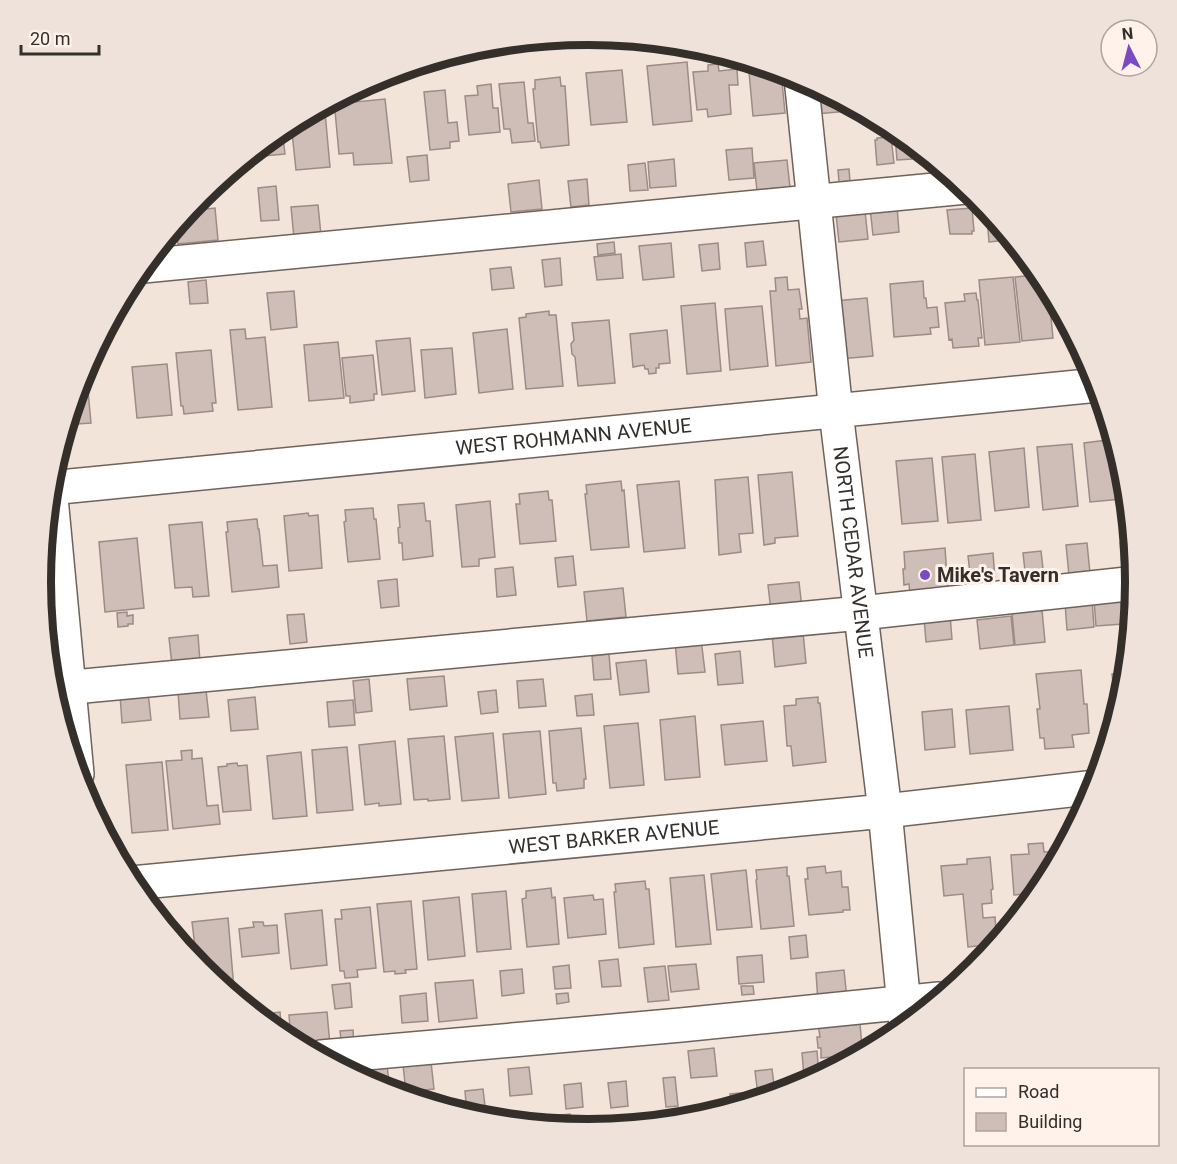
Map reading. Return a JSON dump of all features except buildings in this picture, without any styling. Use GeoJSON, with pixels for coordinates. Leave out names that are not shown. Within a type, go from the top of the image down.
{"type":"FeatureCollection","features":[{"type":"Feature","properties":{"kind":"street","name":"NORTH CEDAR AVENUE"},"geometry":{"type":"LineString","coordinates":[[802,90],[837,412],[885,811],[905,1014]]}},
{"type":"Feature","properties":{"kind":"street"},"geometry":{"type":"LineString","coordinates":[[155,265],[953,188]]}},
{"type":"Feature","properties":{"kind":"street","name":"WEST ROHMANN AVENUE"},"geometry":{"type":"LineString","coordinates":[[60,486],[1089,386]]}},
{"type":"Feature","properties":{"kind":"street"},"geometry":{"type":"LineString","coordinates":[[53,547],[59,670]]}},
{"type":"Feature","properties":{"kind":"street"},"geometry":{"type":"LineString","coordinates":[[62,688],[861,613],[1126,584]]}},
{"type":"Feature","properties":{"kind":"street","name":"WEST BARKER AVENUE"},"geometry":{"type":"LineString","coordinates":[[143,882],[885,811],[1085,788]]}},
{"type":"Feature","properties":{"kind":"street"},"geometry":{"type":"LineString","coordinates":[[336,1056],[681,1025],[905,1014]]}},
{"type":"Feature","properties":{"kind":"place","name":"Mike's Tavern"},"geometry":{"type":"Point","coordinates":[925,575]}}]}
